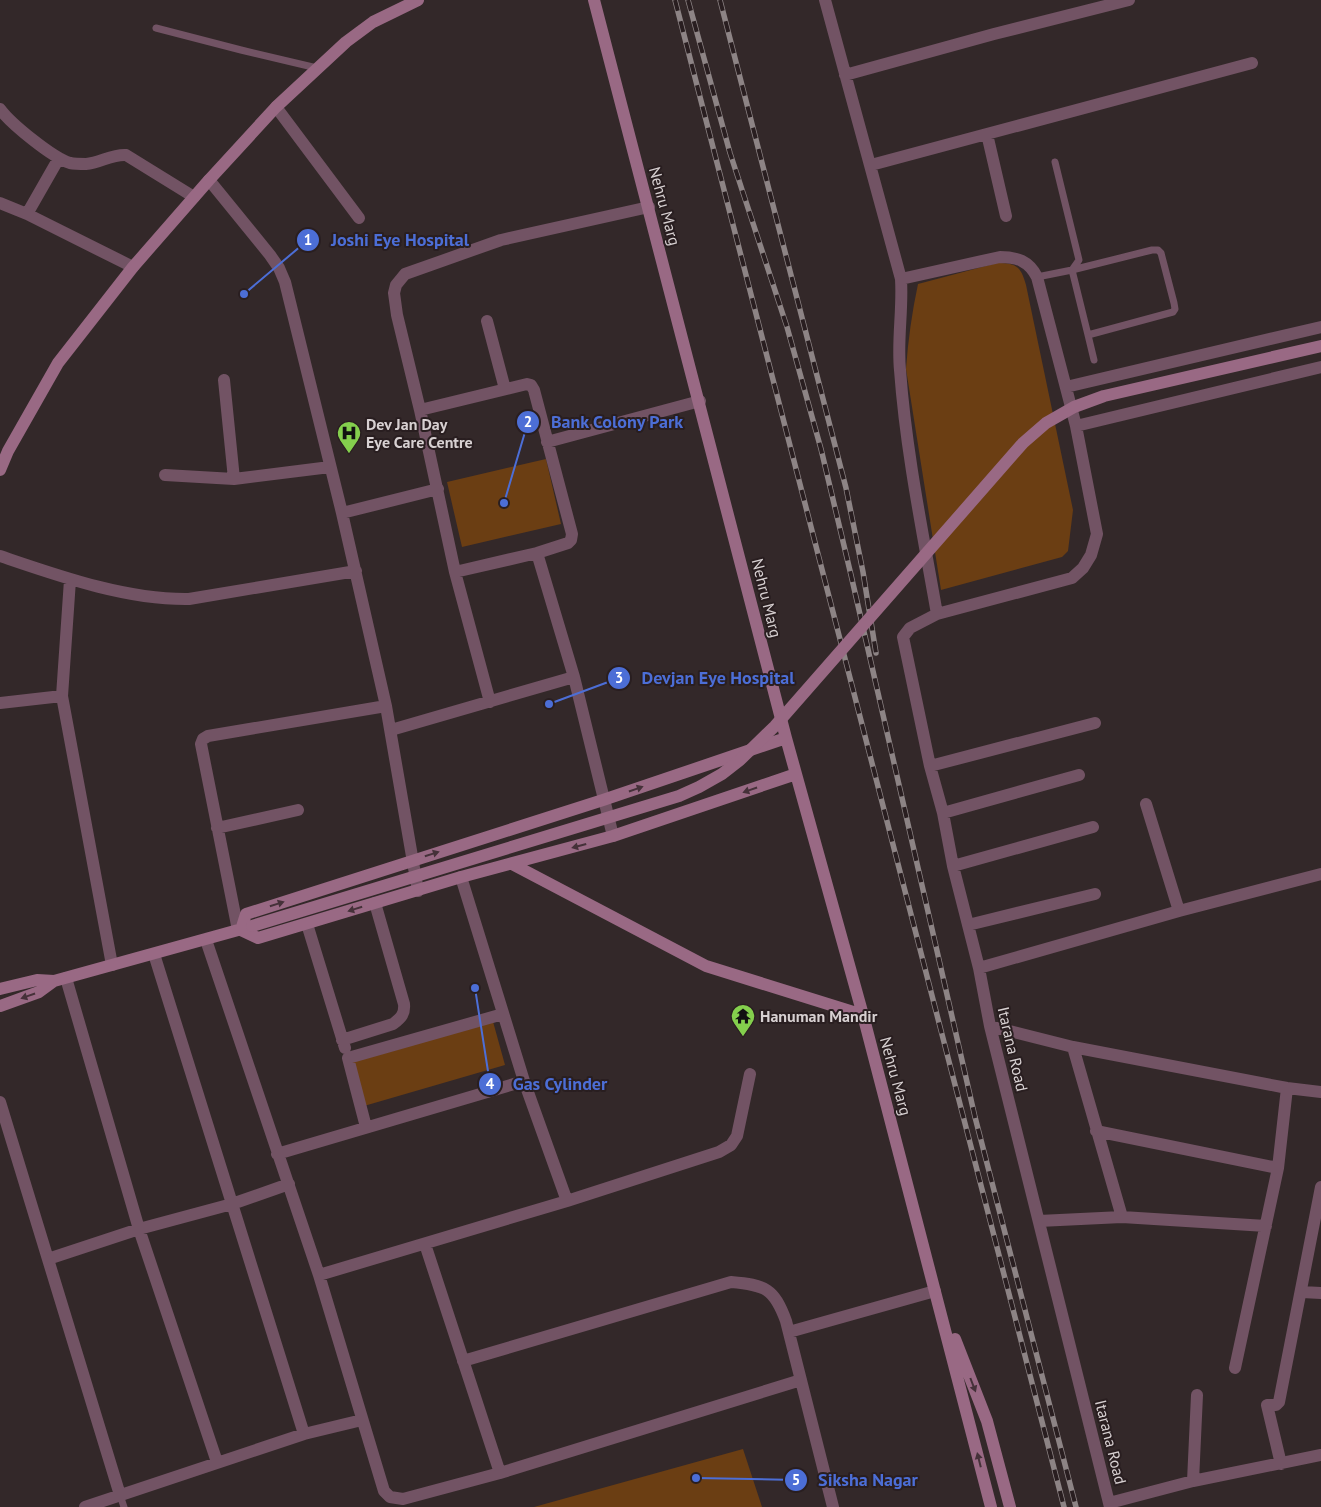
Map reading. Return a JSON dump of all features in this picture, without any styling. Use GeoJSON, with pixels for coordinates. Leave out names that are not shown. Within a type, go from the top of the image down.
{"type":"FeatureCollection","features":[{"type":"Feature","properties":{"kind":"street"},"geometry":{"type":"LineString","coordinates":[[0,470],[8,451],[58,363],[133,267],[209,180],[276,107],[346,42],[373,22],[418,0]]}},
{"type":"Feature","properties":{"kind":"street","name":"Nehru Marg"},"geometry":{"type":"LineString","coordinates":[[594,0],[700,401],[786,738],[863,1015],[991,1507]]}},
{"type":"Feature","properties":{"kind":"street"},"geometry":{"type":"LineString","coordinates":[[825,0],[871,165],[900,280],[902,298],[900,369],[907,433],[937,614],[1072,578],[1083,568],[1091,555],[1097,534],[1076,426],[1037,277],[1032,267],[1015,257],[1000,257],[900,280]]}},
{"type":"Feature","properties":{"kind":"street"},"geometry":{"type":"LineString","coordinates":[[845,75],[994,34],[1129,0]]}},
{"type":"Feature","properties":{"kind":"street"},"geometry":{"type":"LineString","coordinates":[[871,165],[1252,63]]}},
{"type":"Feature","properties":{"kind":"street"},"geometry":{"type":"LineString","coordinates":[[276,107],[359,218]]}},
{"type":"Feature","properties":{"kind":"street"},"geometry":{"type":"LineString","coordinates":[[0,110],[22,131],[59,158],[70,162],[86,164],[100,161],[116,154],[126,155],[194,197]]}},
{"type":"Feature","properties":{"kind":"street"},"geometry":{"type":"LineString","coordinates":[[987,134],[1006,216]]}},
{"type":"Feature","properties":{"kind":"street"},"geometry":{"type":"LineString","coordinates":[[27,214],[59,158]]}},
{"type":"Feature","properties":{"kind":"street"},"geometry":{"type":"LineString","coordinates":[[209,180],[270,255],[279,268],[285,282],[356,571],[386,706],[418,891]]}},
{"type":"Feature","properties":{"kind":"street"},"geometry":{"type":"LineString","coordinates":[[0,203],[27,214],[133,267]]}},
{"type":"Feature","properties":{"kind":"street"},"geometry":{"type":"LineString","coordinates":[[490,702],[456,572],[397,315],[394,293],[396,285],[405,274],[501,240],[649,207]]}},
{"type":"Feature","properties":{"kind":"street"},"geometry":{"type":"LineString","coordinates":[[487,321],[505,389]]}},
{"type":"Feature","properties":{"kind":"street"},"geometry":{"type":"LineString","coordinates":[[1066,387],[1321,327]]}},
{"type":"Feature","properties":{"kind":"street"},"geometry":{"type":"LineString","coordinates":[[0,1006],[39,992],[54,982],[66,978],[243,929],[627,813],[700,787],[722,774],[740,760],[775,726],[1023,443],[1046,423],[1074,407],[1104,396],[1321,346]]}},
{"type":"Feature","properties":{"kind":"street"},"geometry":{"type":"LineString","coordinates":[[1076,426],[1321,367]]}},
{"type":"Feature","properties":{"kind":"street"},"geometry":{"type":"LineString","coordinates":[[224,380],[234,479]]}},
{"type":"Feature","properties":{"kind":"street"},"geometry":{"type":"LineString","coordinates":[[420,410],[527,384],[531,385],[534,390],[572,534],[571,540],[536,553],[456,572]]}},
{"type":"Feature","properties":{"kind":"street"},"geometry":{"type":"LineString","coordinates":[[547,442],[700,401]]}},
{"type":"Feature","properties":{"kind":"street"},"geometry":{"type":"LineString","coordinates":[[165,475],[234,479],[330,467]]}},
{"type":"Feature","properties":{"kind":"street"},"geometry":{"type":"LineString","coordinates":[[342,513],[438,489]]}},
{"type":"Feature","properties":{"kind":"street"},"geometry":{"type":"LineString","coordinates":[[536,553],[574,677],[612,836]]}},
{"type":"Feature","properties":{"kind":"street"},"geometry":{"type":"LineString","coordinates":[[0,556],[70,580],[169,599],[189,599],[356,571]]}},
{"type":"Feature","properties":{"kind":"street"},"geometry":{"type":"LineString","coordinates":[[70,580],[62,696],[112,965]]}},
{"type":"Feature","properties":{"kind":"street","name":"Itarana Road"},"geometry":{"type":"LineString","coordinates":[[937,614],[910,628],[903,637],[930,766],[943,813],[953,866],[979,968],[990,1026],[1110,1505]]}},
{"type":"Feature","properties":{"kind":"street"},"geometry":{"type":"LineString","coordinates":[[391,730],[574,677]]}},
{"type":"Feature","properties":{"kind":"street"},"geometry":{"type":"LineString","coordinates":[[0,703],[62,696]]}},
{"type":"Feature","properties":{"kind":"street"},"geometry":{"type":"LineString","coordinates":[[386,706],[208,736],[203,739],[201,744],[217,828],[243,929],[258,938],[612,836],[796,774]]}},
{"type":"Feature","properties":{"kind":"street"},"geometry":{"type":"LineString","coordinates":[[930,766],[1095,723]]}},
{"type":"Feature","properties":{"kind":"street"},"geometry":{"type":"LineString","coordinates":[[243,929],[246,914],[603,800],[786,738]]}},
{"type":"Feature","properties":{"kind":"street"},"geometry":{"type":"LineString","coordinates":[[943,813],[1079,776]]}},
{"type":"Feature","properties":{"kind":"street"},"geometry":{"type":"LineString","coordinates":[[1146,804],[1180,911]]}},
{"type":"Feature","properties":{"kind":"street"},"geometry":{"type":"LineString","coordinates":[[217,828],[298,810]]}},
{"type":"Feature","properties":{"kind":"street"},"geometry":{"type":"LineString","coordinates":[[953,866],[1093,827]]}},
{"type":"Feature","properties":{"kind":"street"},"geometry":{"type":"LineString","coordinates":[[512,864],[706,966],[863,1015]]}},
{"type":"Feature","properties":{"kind":"street"},"geometry":{"type":"LineString","coordinates":[[979,968],[1180,911],[1321,874]]}},
{"type":"Feature","properties":{"kind":"street"},"geometry":{"type":"LineString","coordinates":[[461,878],[524,1081],[566,1201]]}},
{"type":"Feature","properties":{"kind":"street"},"geometry":{"type":"LineString","coordinates":[[968,925],[1095,894]]}},
{"type":"Feature","properties":{"kind":"street"},"geometry":{"type":"LineString","coordinates":[[342,1040],[394,1024],[404,1012],[404,1004],[374,904]]}},
{"type":"Feature","properties":{"kind":"street"},"geometry":{"type":"LineString","coordinates":[[307,924],[348,1058],[366,1126]]}},
{"type":"Feature","properties":{"kind":"street"},"geometry":{"type":"LineString","coordinates":[[206,940],[319,1275],[384,1491],[390,1497],[403,1499],[500,1473],[801,1380]]}},
{"type":"Feature","properties":{"kind":"street"},"geometry":{"type":"LineString","coordinates":[[154,954],[304,1434]]}},
{"type":"Feature","properties":{"kind":"street"},"geometry":{"type":"LineString","coordinates":[[66,978],[139,1228],[217,1462]]}},
{"type":"Feature","properties":{"kind":"street"},"geometry":{"type":"LineString","coordinates":[[0,989],[37,980],[54,982]]}},
{"type":"Feature","properties":{"kind":"street"},"geometry":{"type":"LineString","coordinates":[[348,1058],[504,1014]]}},
{"type":"Feature","properties":{"kind":"street"},"geometry":{"type":"LineString","coordinates":[[990,1026],[1073,1047],[1287,1088],[1321,1092]]}},
{"type":"Feature","properties":{"kind":"street"},"geometry":{"type":"LineString","coordinates":[[1073,1047],[1122,1217]]}},
{"type":"Feature","properties":{"kind":"street"},"geometry":{"type":"LineString","coordinates":[[319,1275],[566,1201],[719,1152],[731,1145],[737,1136],[750,1074]]}},
{"type":"Feature","properties":{"kind":"street"},"geometry":{"type":"LineString","coordinates":[[277,1154],[366,1126],[524,1081]]}},
{"type":"Feature","properties":{"kind":"street"},"geometry":{"type":"LineString","coordinates":[[1235,1368],[1278,1168],[1287,1088]]}},
{"type":"Feature","properties":{"kind":"street"},"geometry":{"type":"LineString","coordinates":[[0,1102],[122,1501]]}},
{"type":"Feature","properties":{"kind":"street"},"geometry":{"type":"LineString","coordinates":[[1096,1131],[1278,1168]]}},
{"type":"Feature","properties":{"kind":"street"},"geometry":{"type":"LineString","coordinates":[[48,1259],[139,1228],[232,1204],[289,1184]]}},
{"type":"Feature","properties":{"kind":"street"},"geometry":{"type":"LineString","coordinates":[[1281,1464],[1267,1405],[1276,1405],[1279,1402],[1321,1187]]}},
{"type":"Feature","properties":{"kind":"street"},"geometry":{"type":"LineString","coordinates":[[1039,1221],[1122,1217],[1266,1226]]}},
{"type":"Feature","properties":{"kind":"street"},"geometry":{"type":"LineString","coordinates":[[424,1244],[500,1473]]}},
{"type":"Feature","properties":{"kind":"street"},"geometry":{"type":"LineString","coordinates":[[463,1361],[732,1282],[762,1286],[770,1292],[781,1306],[834,1507]]}},
{"type":"Feature","properties":{"kind":"street"},"geometry":{"type":"LineString","coordinates":[[789,1332],[936,1290]]}},
{"type":"Feature","properties":{"kind":"street","name":"Nehru Marg"},"geometry":{"type":"LineString","coordinates":[[936,1290],[987,1421],[1010,1507]]}},
{"type":"Feature","properties":{"kind":"street"},"geometry":{"type":"LineString","coordinates":[[1302,1292],[1321,1293]]}},
{"type":"Feature","properties":{"kind":"street"},"geometry":{"type":"LineString","coordinates":[[1193,1481],[1197,1395]]}},
{"type":"Feature","properties":{"kind":"street"},"geometry":{"type":"LineString","coordinates":[[85,1507],[122,1501],[217,1462],[304,1434],[362,1420]]}},
{"type":"Feature","properties":{"kind":"street"},"geometry":{"type":"LineString","coordinates":[[1110,1505],[1193,1481],[1281,1464],[1321,1454]]}},
{"type":"Feature","properties":{"kind":"lane"},"geometry":{"type":"LineString","coordinates":[[156,28],[317,68]]}},
{"type":"Feature","properties":{"kind":"lane"},"geometry":{"type":"LineString","coordinates":[[1055,162],[1079,256],[1077,265],[1072,270]]}},
{"type":"Feature","properties":{"kind":"lane"},"geometry":{"type":"LineString","coordinates":[[1037,277],[1152,250],[1158,250],[1161,253],[1175,309],[1168,315],[1088,335]]}},
{"type":"Feature","properties":{"kind":"lane"},"geometry":{"type":"LineString","coordinates":[[1072,270],[1094,360]]}},
{"type":"Feature","properties":{"kind":"shaded area"},"geometry":{"type":"Polygon","coordinates":[[[997,263],[1017,267],[1026,285],[1073,510],[1068,551],[1062,557],[941,590],[906,369],[914,305],[918,284],[997,263]]]}},
{"type":"Feature","properties":{"kind":"shaded area"},"geometry":{"type":"Polygon","coordinates":[[[546,459],[561,524],[462,547],[447,482],[546,459]]]}},
{"type":"Feature","properties":{"kind":"shaded area"},"geometry":{"type":"Polygon","coordinates":[[[492,1018],[505,1065],[364,1106],[350,1059],[492,1018]]]}},
{"type":"Feature","properties":{"kind":"shaded area"},"geometry":{"type":"Polygon","coordinates":[[[743,1449],[762,1507],[534,1507],[743,1449]]]}},
{"type":"Feature","properties":{"kind":"railway"},"geometry":{"type":"LineString","coordinates":[[675,0],[1064,1507]]}},
{"type":"Feature","properties":{"kind":"railway"},"geometry":{"type":"LineString","coordinates":[[688,0],[730,153],[787,327],[821,449],[975,1117],[1076,1507]]}},
{"type":"Feature","properties":{"kind":"railway"},"geometry":{"type":"LineString","coordinates":[[720,0],[846,488],[863,572],[876,653]]}},
{"type":"Feature","properties":{"kind":"place","name":"Joshi Eye Hospital"},"geometry":{"type":"Point","coordinates":[244,294]}},
{"type":"Feature","properties":{"kind":"place","name":"Dev Jan Day Eye Care Centre"},"geometry":{"type":"Point","coordinates":[349,454]}},
{"type":"Feature","properties":{"kind":"place","name":"Bank Colony Park"},"geometry":{"type":"Point","coordinates":[504,503]}},
{"type":"Feature","properties":{"kind":"place","name":"Devjan Eye Hospital"},"geometry":{"type":"Point","coordinates":[549,704]}},
{"type":"Feature","properties":{"kind":"place","name":"Gas Cylinder"},"geometry":{"type":"Point","coordinates":[475,988]}},
{"type":"Feature","properties":{"kind":"place","name":"Hanuman Mandir"},"geometry":{"type":"Point","coordinates":[743,1037]}},
{"type":"Feature","properties":{"kind":"place","name":"Siksha Nagar"},"geometry":{"type":"Point","coordinates":[696,1478]}}]}
